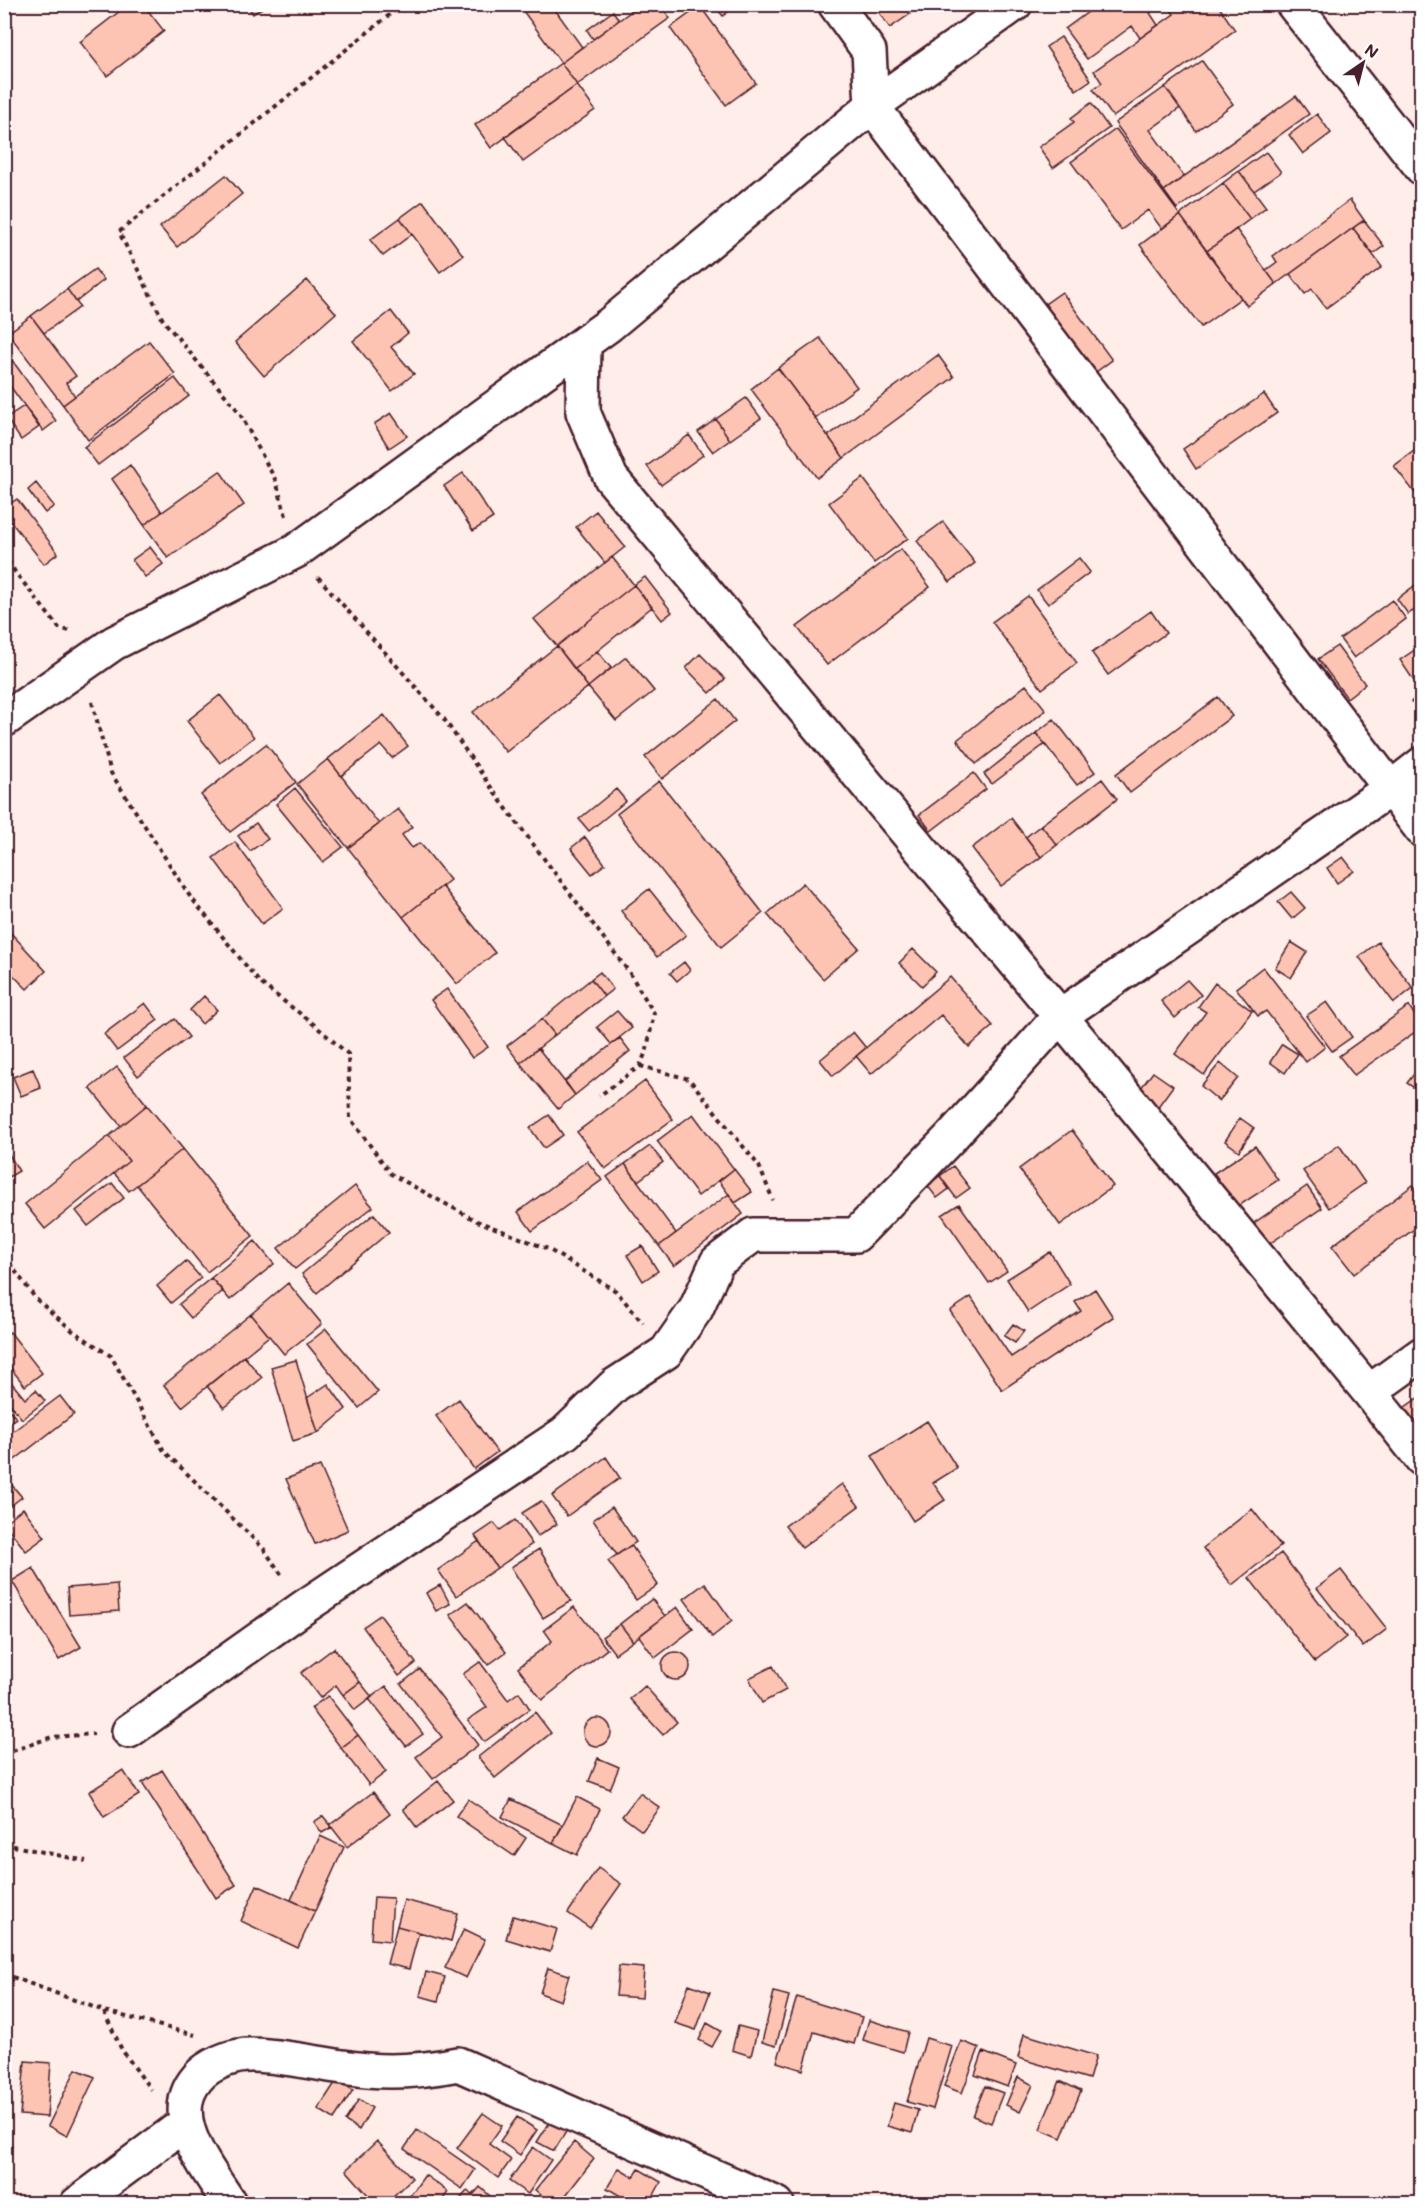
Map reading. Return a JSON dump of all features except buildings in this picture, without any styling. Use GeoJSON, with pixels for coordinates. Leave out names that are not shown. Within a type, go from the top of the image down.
{"type":"FeatureCollection","features":[{"type":"Feature","properties":{"kind":"street"},"geometry":{"type":"LineString","coordinates":[[835,4],[869,51],[872,106],[1422,830]]}},
{"type":"Feature","properties":{"kind":"street"},"geometry":{"type":"LineString","coordinates":[[4,720],[114,643],[296,551],[609,325],[872,106],[1015,4]]}},
{"type":"Feature","properties":{"kind":"street"},"geometry":{"type":"LineString","coordinates":[[1293,4],[1422,168]]}},
{"type":"Feature","properties":{"kind":"street"},"geometry":{"type":"LineString","coordinates":[[584,343],[583,412],[611,478],[1060,1016],[1370,1392],[1422,1459]]}},
{"type":"Feature","properties":{"kind":"street"},"geometry":{"type":"LineString","coordinates":[[129,1731],[304,1607],[565,1433],[615,1384],[666,1352],[696,1309],[717,1262],[753,1235],[856,1235],[950,1138],[1060,1016],[1390,789],[1422,764]]}},
{"type":"Feature","properties":{"kind":"street"},"geometry":{"type":"LineString","coordinates":[[1370,1392],[1422,1354]]}},
{"type":"Feature","properties":{"kind":"street"},"geometry":{"type":"LineString","coordinates":[[230,2204],[192,2143],[186,2118],[187,2097],[196,2079],[209,2067],[230,2058],[251,2054],[366,2070],[418,2072],[458,2064],[777,2204]]}},
{"type":"Feature","properties":{"kind":"street"},"geometry":{"type":"LineString","coordinates":[[77,2204],[179,2128]]}},
{"type":"Feature","properties":{"kind":"path"},"geometry":{"type":"LineString","coordinates":[[403,4],[119,232],[163,320],[239,412],[276,481],[296,551],[444,719],[496,796],[629,972],[654,1013],[647,1048],[640,1066],[599,1096]]}},
{"type":"Feature","properties":{"kind":"path"},"geometry":{"type":"LineString","coordinates":[[4,553],[15,572],[59,628],[114,643]]}},
{"type":"Feature","properties":{"kind":"path"},"geometry":{"type":"LineString","coordinates":[[87,662],[90,695],[111,773],[189,895],[259,982],[348,1054],[350,1118],[391,1174],[477,1221],[548,1249],[616,1291],[666,1352]]}},
{"type":"Feature","properties":{"kind":"path"},"geometry":{"type":"LineString","coordinates":[[640,1066],[689,1079],[759,1166],[786,1234]]}},
{"type":"Feature","properties":{"kind":"path"},"geometry":{"type":"LineString","coordinates":[[4,1256],[36,1299],[73,1331],[111,1356],[164,1451],[264,1549],[304,1607]]}},
{"type":"Feature","properties":{"kind":"path"},"geometry":{"type":"LineString","coordinates":[[4,1754],[52,1737],[129,1731]]}},
{"type":"Feature","properties":{"kind":"path"},"geometry":{"type":"LineString","coordinates":[[4,1900],[5,1844],[86,1861]]}},
{"type":"Feature","properties":{"kind":"path"},"geometry":{"type":"LineString","coordinates":[[4,1974],[104,2011],[197,2035]]}},
{"type":"Feature","properties":{"kind":"path"},"geometry":{"type":"LineString","coordinates":[[104,2011],[122,2050],[179,2128]]}}]}
